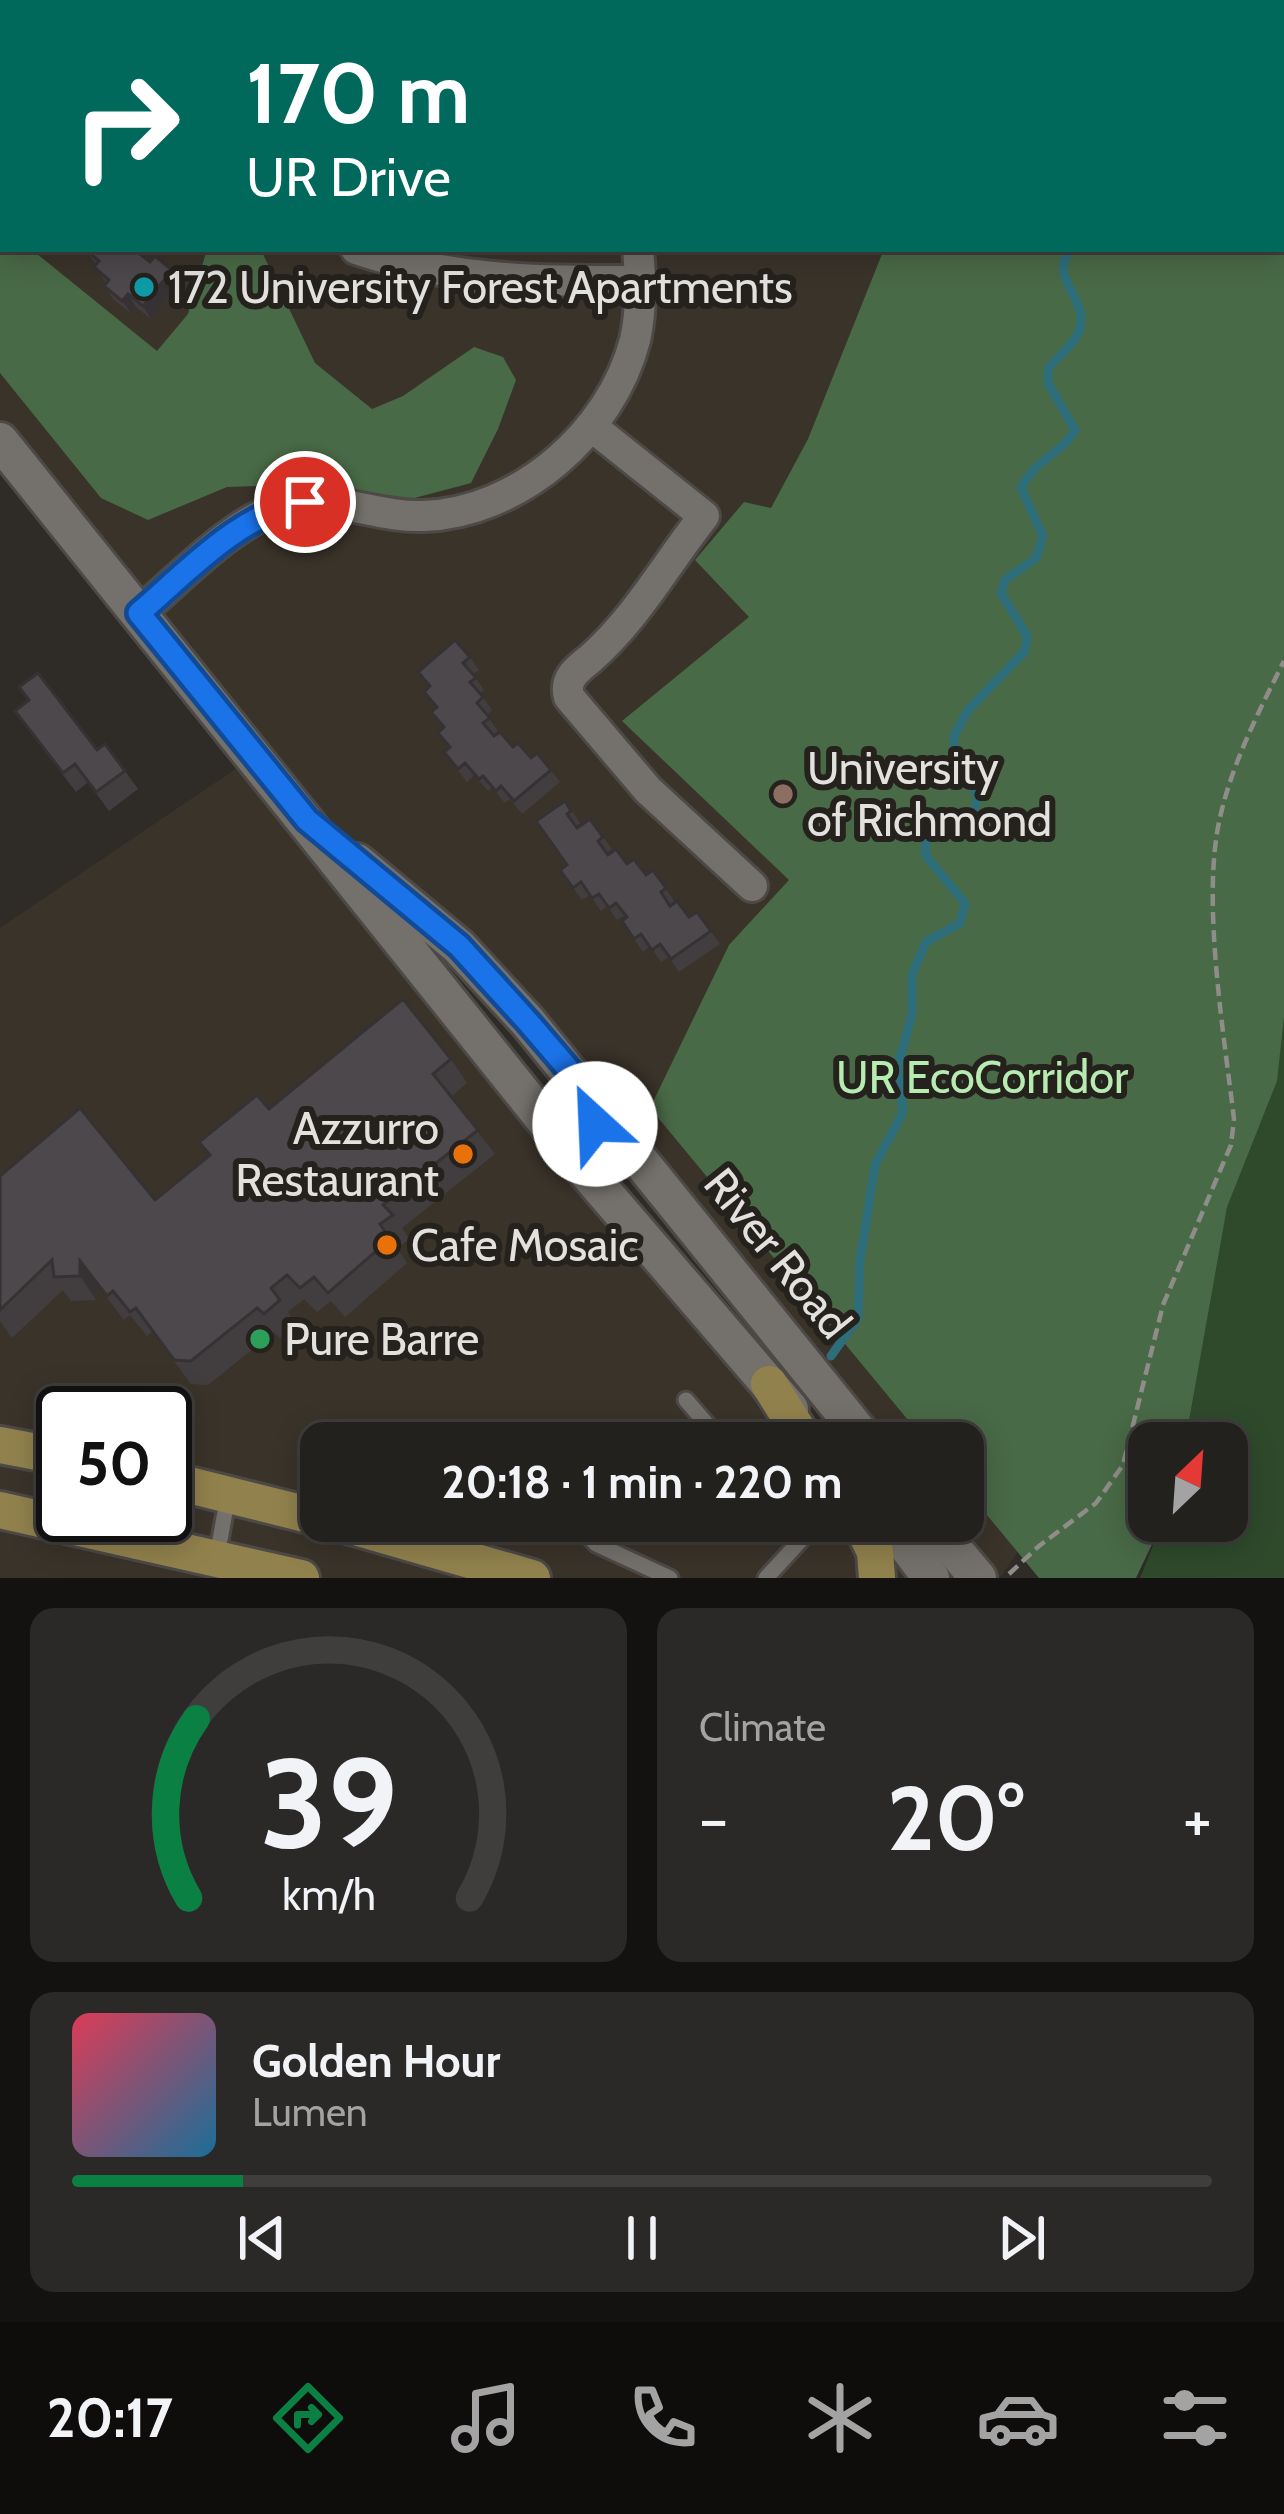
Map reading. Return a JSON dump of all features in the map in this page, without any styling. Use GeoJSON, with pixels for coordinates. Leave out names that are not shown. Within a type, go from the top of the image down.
{"type":"FeatureCollection","features":[{"type":"Feature","properties":{"kind":"main road","name":"River Road"},"geometry":{"type":"LineString","coordinates":[[0,441],[578,1162],[802,1422]]}},
{"type":"Feature","properties":{"kind":"main road","name":"River Road"},"geometry":{"type":"LineString","coordinates":[[307,820],[459,946],[588,1092],[851,1422]]}},
{"type":"Feature","properties":{"kind":"main road"},"geometry":{"type":"LineString","coordinates":[[578,1162],[594,1139],[588,1092]]}},
{"type":"Feature","properties":{"kind":"main road"},"geometry":{"type":"LineString","coordinates":[[770,1384],[793,1422]]}},
{"type":"Feature","properties":{"kind":"main road"},"geometry":{"type":"LineString","coordinates":[[0,1445],[36,1451]]}},
{"type":"Feature","properties":{"kind":"main road"},"geometry":{"type":"LineString","coordinates":[[192,1485],[300,1512]]}},
{"type":"Feature","properties":{"kind":"main road"},"geometry":{"type":"LineString","coordinates":[[0,1510],[301,1578]]}},
{"type":"Feature","properties":{"kind":"main road"},"geometry":{"type":"LineString","coordinates":[[407,1542],[532,1578]]}},
{"type":"Feature","properties":{"kind":"main road"},"geometry":{"type":"LineString","coordinates":[[870,1542],[877,1578]]}},
{"type":"Feature","properties":{"kind":"main road"},"geometry":{"type":"LineString","coordinates":[[904,1542],[931,1578]]}},
{"type":"Feature","properties":{"kind":"main road"},"geometry":{"type":"LineString","coordinates":[[948,1542],[978,1578]]}},
{"type":"Feature","properties":{"kind":"street"},"geometry":{"type":"LineString","coordinates":[[367,252],[427,269],[490,279],[641,281]]}},
{"type":"Feature","properties":{"kind":"street"},"geometry":{"type":"LineString","coordinates":[[139,613],[266,514],[305,502],[396,516],[461,512],[520,487],[568,450],[608,401],[634,343],[641,281],[638,252]]}},
{"type":"Feature","properties":{"kind":"street"},"geometry":{"type":"LineString","coordinates":[[591,426],[704,516],[616,634],[573,673],[566,689],[569,698],[648,790],[752,886]]}},
{"type":"Feature","properties":{"kind":"lane"},"geometry":{"type":"LineString","coordinates":[[686,1400],[705,1422]]}},
{"type":"Feature","properties":{"kind":"lane"},"geometry":{"type":"LineString","coordinates":[[217,1556],[229,1493]]}},
{"type":"Feature","properties":{"kind":"lane"},"geometry":{"type":"LineString","coordinates":[[594,1542],[670,1578]]}},
{"type":"Feature","properties":{"kind":"lane"},"geometry":{"type":"LineString","coordinates":[[766,1578],[799,1542]]}},
{"type":"Feature","properties":{"kind":"path"},"geometry":{"type":"LineString","coordinates":[[1005,1578],[1096,1503],[1116,1480],[1138,1418],[1163,1305],[1231,1144],[1234,1118],[1214,916],[1217,834],[1243,751],[1284,661]]}},
{"type":"Feature","properties":{"kind":"shaded area","name":"University of Richmond"},"geometry":{"type":"Polygon","coordinates":[[[0,252],[1284,252],[1284,768],[1051,1502],[1000,1578],[978,1578],[948,1542],[984,1542],[984,1422],[851,1422],[588,1092],[313,825],[803,1422],[300,1422],[300,1542],[904,1542],[931,1578],[0,1578],[0,928],[255,756],[0,441],[0,252]]]}},
{"type":"Feature","properties":{"kind":"green space"},"geometry":{"type":"Polygon","coordinates":[[[0,252],[35,252],[157,351],[188,314],[206,252],[257,252],[263,254],[315,363],[372,409],[403,396],[474,347],[503,357],[516,380],[471,483],[407,500],[323,484],[227,487],[148,520],[101,498],[0,373],[0,252]]]}},
{"type":"Feature","properties":{"kind":"green space","name":"UR EcoCorridor"},"geometry":{"type":"Polygon","coordinates":[[[883,252],[1284,252],[1284,1016],[1277,1081],[1227,1207],[1189,1422],[1128,1422],[1128,1542],[1153,1542],[1136,1578],[1039,1578],[984,1511],[984,1422],[910,1422],[650,1108],[729,945],[789,880],[622,721],[749,617],[695,560],[744,502],[771,508],[808,439],[883,252]]]}},
{"type":"Feature","properties":{"kind":"green space"},"geometry":{"type":"Polygon","coordinates":[[[1284,768],[1284,1578],[1140,1578],[1155,1542],[1248,1542],[1248,1422],[1188,1422],[1284,768]]]}},
{"type":"Feature","properties":{"kind":"building","name":"172 University Forest Apartments"},"geometry":{"type":"Polygon","coordinates":[[[88,252],[137,252],[150,262],[155,256],[172,270],[143,306],[128,294],[122,301],[104,286],[109,280],[94,267],[99,261],[88,252]]]}},
{"type":"Feature","properties":{"kind":"building"},"geometry":{"type":"Polygon","coordinates":[[[455,640],[470,657],[463,663],[483,697],[477,703],[490,718],[483,723],[513,747],[518,743],[531,758],[537,753],[551,770],[514,801],[501,786],[496,791],[483,776],[479,779],[465,763],[458,769],[444,752],[450,747],[438,733],[444,727],[431,712],[437,707],[424,692],[430,686],[418,672],[455,640]]]}},
{"type":"Feature","properties":{"kind":"building"},"geometry":{"type":"Polygon","coordinates":[[[38,673],[97,750],[105,744],[125,771],[96,792],[75,764],[63,773],[15,711],[29,700],[19,687],[38,673]]]}},
{"type":"Feature","properties":{"kind":"building"},"geometry":{"type":"Polygon","coordinates":[[[565,801],[577,828],[590,819],[608,855],[616,849],[627,864],[634,859],[646,875],[653,870],[666,888],[661,892],[670,906],[677,901],[689,917],[697,912],[711,931],[671,959],[660,944],[652,950],[641,934],[634,939],[616,903],[609,908],[599,894],[592,898],[581,882],[573,888],[560,870],[567,865],[536,821],[565,801]]]}},
{"type":"Feature","properties":{"kind":"building"},"geometry":{"type":"Polygon","coordinates":[[[403,999],[451,1059],[433,1074],[478,1130],[383,1205],[393,1215],[380,1224],[390,1239],[328,1293],[314,1277],[300,1288],[287,1275],[271,1288],[280,1300],[264,1314],[257,1308],[191,1361],[174,1360],[136,1308],[130,1312],[113,1291],[107,1296],[80,1261],[80,1276],[54,1277],[52,1260],[0,1310],[0,1176],[80,1108],[155,1200],[210,1155],[199,1142],[257,1095],[269,1109],[403,999]]]}},
{"type":"Feature","properties":{"kind":"waterway"},"geometry":{"type":"LineString","coordinates":[[831,1356],[858,1318],[860,1260],[875,1165],[903,1112],[898,1066],[912,1014],[912,975],[926,942],[960,923],[965,903],[926,856],[925,843],[942,827],[972,816],[978,797],[954,753],[954,736],[968,710],[1025,651],[1027,636],[1001,593],[1005,580],[1036,558],[1043,536],[1021,488],[1075,430],[1048,383],[1048,369],[1079,331],[1079,308],[1063,269],[1070,252]]}},
{"type":"Feature","properties":{"kind":"place","name":"172 University Forest Apartments"},"geometry":{"type":"Point","coordinates":[144,287]}},
{"type":"Feature","properties":{"kind":"place","name":"University of Richmond"},"geometry":{"type":"Point","coordinates":[783,794]}},
{"type":"Feature","properties":{"kind":"place","name":"Azzurro Restaurant"},"geometry":{"type":"Point","coordinates":[463,1154]}},
{"type":"Feature","properties":{"kind":"place","name":"Cafe Mosaic"},"geometry":{"type":"Point","coordinates":[387,1245]}},
{"type":"Feature","properties":{"kind":"place","name":"Pure Barre"},"geometry":{"type":"Point","coordinates":[260,1339]}},
{"type":"Feature","properties":{"kind":"route"},"geometry":{"type":"LineString","coordinates":[[305,502],[266,514],[234,535],[139,613],[307,820],[459,946],[528,1022],[588,1092],[595,1124]]}}]}
